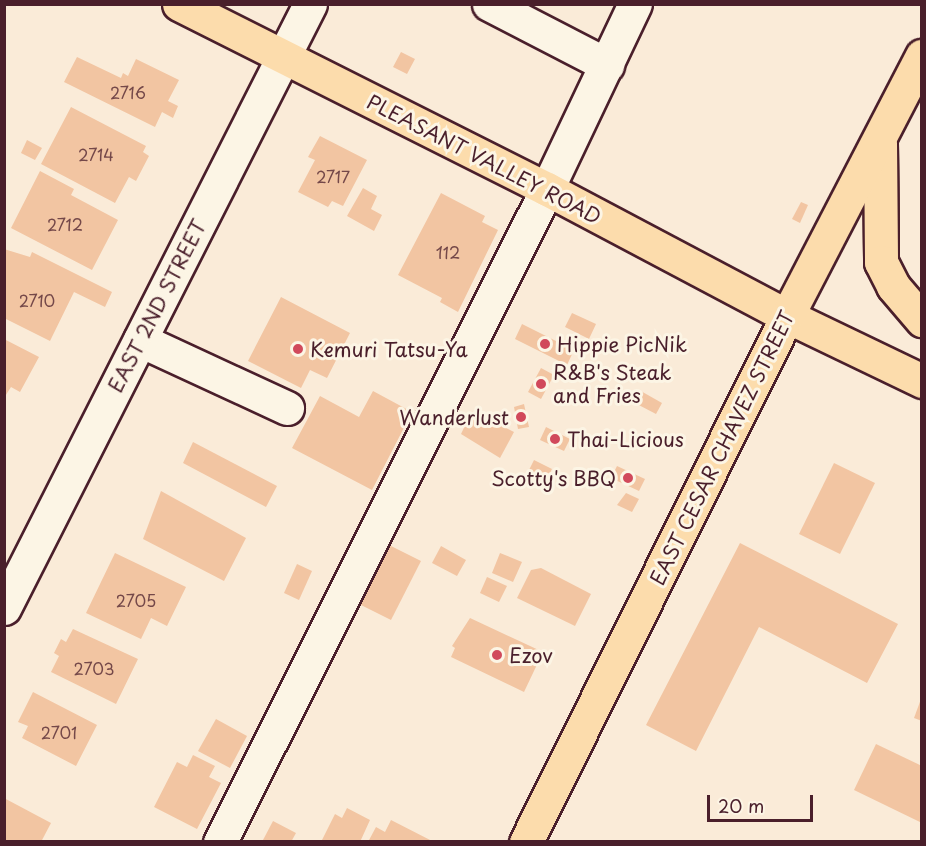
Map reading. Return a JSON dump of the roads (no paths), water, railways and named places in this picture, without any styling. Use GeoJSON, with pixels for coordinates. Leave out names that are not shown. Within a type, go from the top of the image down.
{"type":"FeatureCollection","features":[{"type":"Feature","properties":{"kind":"main road","name":"PLEASANT VALLEY ROAD"},"geometry":{"type":"LineString","coordinates":[[179,4],[547,189],[787,316],[921,381]]}},
{"type":"Feature","properties":{"kind":"main road","name":"EAST CESAR CHAVEZ STREET"},"geometry":{"type":"LineString","coordinates":[[526,842],[787,316],[921,56]]}},
{"type":"Feature","properties":{"kind":"main road"},"geometry":{"type":"LineString","coordinates":[[880,137],[881,262],[893,286],[921,320]]}},
{"type":"Feature","properties":{"kind":"street","name":"EAST 2ND STREET"},"geometry":{"type":"LineString","coordinates":[[4,608],[310,4]]}},
{"type":"Feature","properties":{"kind":"street"},"geometry":{"type":"LineString","coordinates":[[489,4],[607,65]]}},
{"type":"Feature","properties":{"kind":"street"},"geometry":{"type":"LineString","coordinates":[[220,842],[547,189],[635,4]]}},
{"type":"Feature","properties":{"kind":"street"},"geometry":{"type":"LineString","coordinates":[[140,340],[287,408]]}},
{"type":"Feature","properties":{"kind":"place","name":"Hippie PicNik"},"geometry":{"type":"Point","coordinates":[545,344]}},
{"type":"Feature","properties":{"kind":"place","name":"Kemuri Tatsu-Ya"},"geometry":{"type":"Point","coordinates":[298,349]}},
{"type":"Feature","properties":{"kind":"place","name":"R&B's Steak and Fries"},"geometry":{"type":"Point","coordinates":[541,384]}},
{"type":"Feature","properties":{"kind":"place","name":"Wanderlust"},"geometry":{"type":"Point","coordinates":[521,417]}},
{"type":"Feature","properties":{"kind":"place","name":"Thai-Licious"},"geometry":{"type":"Point","coordinates":[555,439]}},
{"type":"Feature","properties":{"kind":"place","name":"Scotty's BBQ"},"geometry":{"type":"Point","coordinates":[628,478]}},
{"type":"Feature","properties":{"kind":"place","name":"Ezov"},"geometry":{"type":"Point","coordinates":[497,655]}}]}
